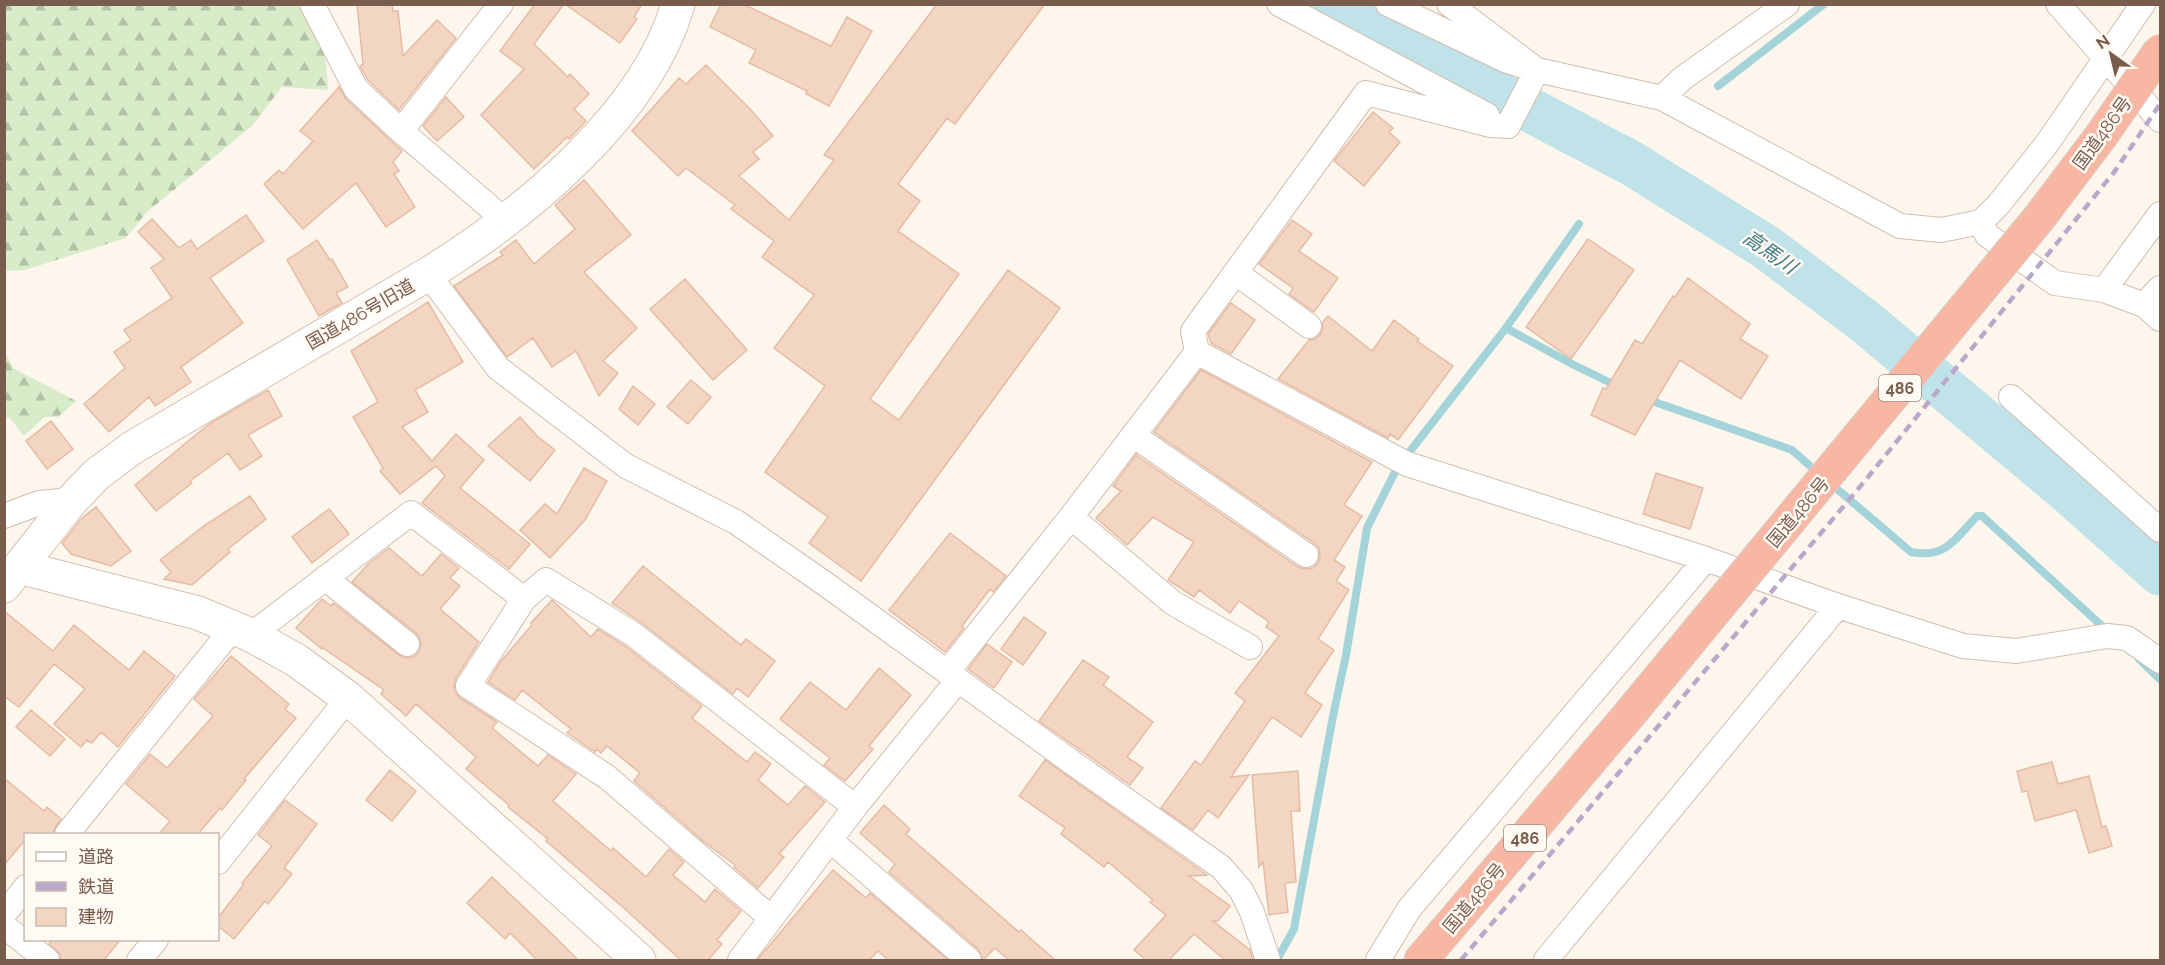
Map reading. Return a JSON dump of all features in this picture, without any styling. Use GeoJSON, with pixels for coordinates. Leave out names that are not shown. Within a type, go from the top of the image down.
{"type":"FeatureCollection","features":[{"type":"Feature","properties":{"kind":"highway","name":"国道486号"},"geometry":{"type":"LineString","coordinates":[[1421,960],[1628,716],[2039,218],[2101,136],[2160,51]]}},
{"type":"Feature","properties":{"kind":"street"},"geometry":{"type":"LineString","coordinates":[[312,4],[356,89],[507,222]]}},
{"type":"Feature","properties":{"kind":"street"},"geometry":{"type":"LineString","coordinates":[[401,131],[501,4]]}},
{"type":"Feature","properties":{"kind":"street","name":"国道486号旧道"},"geometry":{"type":"LineString","coordinates":[[12,577],[72,500],[97,474],[132,448],[429,274],[507,222],[559,175],[619,111],[649,69],[672,25],[678,4]]}},
{"type":"Feature","properties":{"kind":"street"},"geometry":{"type":"LineString","coordinates":[[1279,4],[1511,121]]}},
{"type":"Feature","properties":{"kind":"street"},"geometry":{"type":"LineString","coordinates":[[1388,4],[1535,76],[1662,98],[1900,226],[1941,230],[1981,222],[1999,204],[2046,145],[2143,4]]}},
{"type":"Feature","properties":{"kind":"street"},"geometry":{"type":"LineString","coordinates":[[1449,4],[1535,76]]}},
{"type":"Feature","properties":{"kind":"street"},"geometry":{"type":"LineString","coordinates":[[1662,98],[1683,78],[1787,4]]}},
{"type":"Feature","properties":{"kind":"street"},"geometry":{"type":"LineString","coordinates":[[2058,4],[2160,120]]}},
{"type":"Feature","properties":{"kind":"street"},"geometry":{"type":"LineString","coordinates":[[1511,121],[1535,76]]}},
{"type":"Feature","properties":{"kind":"street"},"geometry":{"type":"LineString","coordinates":[[740,960],[1197,352],[1193,331],[1366,93],[1490,125],[1511,121]]}},
{"type":"Feature","properties":{"kind":"street"},"geometry":{"type":"LineString","coordinates":[[2104,290],[2160,214]]}},
{"type":"Feature","properties":{"kind":"street"},"geometry":{"type":"LineString","coordinates":[[1981,222],[1987,235],[2055,284],[2104,290],[2155,304]]}},
{"type":"Feature","properties":{"kind":"street"},"geometry":{"type":"LineString","coordinates":[[1236,273],[1310,326]]}},
{"type":"Feature","properties":{"kind":"street"},"geometry":{"type":"LineString","coordinates":[[429,274],[498,368],[626,466],[736,522],[1221,867],[1241,890],[1252,912],[1268,960]]}},
{"type":"Feature","properties":{"kind":"street"},"geometry":{"type":"LineString","coordinates":[[1197,352],[1402,461],[1706,559],[1838,606],[1963,646],[2016,651],[2106,636],[2127,638],[2160,661]]}},
{"type":"Feature","properties":{"kind":"street"},"geometry":{"type":"LineString","coordinates":[[2011,397],[2160,530]]}},
{"type":"Feature","properties":{"kind":"street"},"geometry":{"type":"LineString","coordinates":[[1133,435],[1306,555]]}},
{"type":"Feature","properties":{"kind":"street"},"geometry":{"type":"LineString","coordinates":[[4,516],[39,504],[72,500]]}},
{"type":"Feature","properties":{"kind":"street"},"geometry":{"type":"LineString","coordinates":[[68,833],[242,631],[325,578],[411,513],[524,599]]}},
{"type":"Feature","properties":{"kind":"street"},"geometry":{"type":"LineString","coordinates":[[1071,517],[1173,603],[1250,647]]}},
{"type":"Feature","properties":{"kind":"street"},"geometry":{"type":"LineString","coordinates":[[1378,960],[1409,909],[1706,559]]}},
{"type":"Feature","properties":{"kind":"street"},"geometry":{"type":"LineString","coordinates":[[12,577],[198,613],[242,631],[297,660],[348,698],[639,960]]}},
{"type":"Feature","properties":{"kind":"street"},"geometry":{"type":"LineString","coordinates":[[325,578],[407,644]]}},
{"type":"Feature","properties":{"kind":"street"},"geometry":{"type":"LineString","coordinates":[[771,918],[607,777],[468,686],[524,599],[546,580],[633,634],[855,807]]}},
{"type":"Feature","properties":{"kind":"street"},"geometry":{"type":"LineString","coordinates":[[1546,960],[1838,606]]}},
{"type":"Feature","properties":{"kind":"street"},"geometry":{"type":"LineString","coordinates":[[219,861],[348,698]]}},
{"type":"Feature","properties":{"kind":"street"},"geometry":{"type":"LineString","coordinates":[[830,840],[969,960]]}},
{"type":"Feature","properties":{"kind":"street"},"geometry":{"type":"LineString","coordinates":[[4,914],[24,889]]}},
{"type":"Feature","properties":{"kind":"street"},"geometry":{"type":"LineString","coordinates":[[4,926],[47,960]]}},
{"type":"Feature","properties":{"kind":"street"},"geometry":{"type":"LineString","coordinates":[[139,960],[154,941]]}},
{"type":"Feature","properties":{"kind":"green space"},"geometry":{"type":"Polygon","coordinates":[[[4,5],[299,5],[321,44],[326,64],[328,90],[282,87],[252,126],[147,212],[126,238],[25,270],[5,271],[4,5]]]}},
{"type":"Feature","properties":{"kind":"green space"},"geometry":{"type":"Polygon","coordinates":[[[4,349],[13,368],[76,401],[58,417],[45,417],[24,436],[10,418],[5,419],[4,349]]]}},
{"type":"Feature","properties":{"kind":"building"},"geometry":{"type":"Polygon","coordinates":[[[357,4],[392,4],[393,11],[398,11],[403,56],[437,20],[456,38],[399,110],[368,80],[360,66],[363,64],[357,4]]]}},
{"type":"Feature","properties":{"kind":"building"},"geometry":{"type":"Polygon","coordinates":[[[535,4],[564,4],[534,44],[568,77],[570,74],[589,94],[574,109],[586,121],[534,169],[481,115],[524,69],[500,51],[535,4]]]}},
{"type":"Feature","properties":{"kind":"building"},"geometry":{"type":"Polygon","coordinates":[[[565,4],[642,4],[634,17],[637,19],[620,43],[565,4]]]}},
{"type":"Feature","properties":{"kind":"building"},"geometry":{"type":"Polygon","coordinates":[[[721,4],[743,4],[831,46],[847,17],[872,31],[829,106],[806,94],[807,91],[749,63],[756,50],[710,27],[721,4]]]}},
{"type":"Feature","properties":{"kind":"building"},"geometry":{"type":"Polygon","coordinates":[[[937,4],[1045,4],[955,124],[947,118],[898,184],[920,201],[898,231],[959,274],[870,399],[899,420],[1008,270],[1060,308],[861,581],[809,543],[828,517],[765,472],[825,386],[774,348],[814,295],[762,257],[774,241],[731,209],[735,205],[686,168],[678,176],[632,131],[679,78],[686,84],[706,65],[751,110],[773,136],[753,152],[759,159],[739,176],[789,220],[834,160],[824,155],[937,4]]]}},
{"type":"Feature","properties":{"kind":"building"},"geometry":{"type":"Polygon","coordinates":[[[339,87],[346,99],[402,151],[393,162],[399,171],[394,174],[415,207],[386,227],[356,183],[303,229],[264,184],[279,170],[283,174],[313,141],[300,131],[339,87]]]}},
{"type":"Feature","properties":{"kind":"building"},"geometry":{"type":"Polygon","coordinates":[[[446,97],[464,117],[437,141],[423,126],[446,97]]]}},
{"type":"Feature","properties":{"kind":"building"},"geometry":{"type":"Polygon","coordinates":[[[1373,112],[1393,128],[1389,132],[1400,142],[1364,186],[1334,161],[1373,112]]]}},
{"type":"Feature","properties":{"kind":"building"},"geometry":{"type":"Polygon","coordinates":[[[584,180],[631,235],[584,272],[637,328],[603,361],[618,373],[599,396],[576,351],[552,367],[533,338],[507,357],[454,286],[503,255],[500,252],[516,240],[534,264],[575,229],[555,205],[584,180]]]}},
{"type":"Feature","properties":{"kind":"building"},"geometry":{"type":"Polygon","coordinates":[[[246,215],[264,241],[210,278],[243,323],[181,367],[191,382],[155,406],[149,397],[109,432],[84,404],[125,368],[114,352],[131,340],[124,330],[172,298],[151,268],[164,259],[138,232],[152,219],[179,248],[191,240],[197,249],[246,215]]]}},
{"type":"Feature","properties":{"kind":"building"},"geometry":{"type":"Polygon","coordinates":[[[1292,220],[1312,234],[1299,251],[1338,278],[1314,312],[1289,294],[1293,288],[1259,264],[1292,220]]]}},
{"type":"Feature","properties":{"kind":"building"},"geometry":{"type":"Polygon","coordinates":[[[1588,239],[1634,270],[1571,359],[1526,327],[1588,239]]]}},
{"type":"Feature","properties":{"kind":"building"},"geometry":{"type":"Polygon","coordinates":[[[317,240],[330,260],[332,259],[348,287],[336,293],[342,303],[319,316],[287,260],[317,240]]]}},
{"type":"Feature","properties":{"kind":"building"},"geometry":{"type":"Polygon","coordinates":[[[1688,278],[1750,324],[1740,339],[1768,356],[1741,399],[1680,360],[1635,435],[1591,415],[1603,388],[1606,389],[1635,340],[1642,344],[1673,296],[1675,297],[1688,278]]]}},
{"type":"Feature","properties":{"kind":"building"},"geometry":{"type":"Polygon","coordinates":[[[685,279],[747,350],[713,380],[650,309],[685,279]]]}},
{"type":"Feature","properties":{"kind":"building"},"geometry":{"type":"Polygon","coordinates":[[[428,302],[463,362],[415,390],[428,412],[402,427],[432,461],[456,434],[484,460],[460,488],[530,544],[509,569],[422,503],[445,476],[436,466],[400,494],[380,471],[383,468],[353,417],[378,402],[351,351],[428,302]]]}},
{"type":"Feature","properties":{"kind":"building"},"geometry":{"type":"Polygon","coordinates":[[[1231,303],[1255,320],[1231,354],[1211,343],[1208,334],[1231,303]]]}},
{"type":"Feature","properties":{"kind":"building"},"geometry":{"type":"Polygon","coordinates":[[[1328,316],[1372,351],[1394,320],[1419,339],[1417,341],[1453,366],[1398,440],[1390,434],[1388,438],[1278,379],[1309,340],[1320,335],[1323,328],[1322,323],[1328,316]]]}},
{"type":"Feature","properties":{"kind":"building"},"geometry":{"type":"Polygon","coordinates":[[[1201,370],[1372,462],[1344,505],[1362,516],[1334,560],[1345,567],[1336,581],[1349,590],[1318,639],[1334,650],[1305,693],[1322,705],[1301,737],[1272,717],[1231,777],[1249,775],[1218,818],[1208,810],[1193,830],[1161,808],[1195,761],[1201,765],[1245,701],[1235,693],[1279,636],[1266,627],[1269,622],[1239,601],[1230,613],[1199,590],[1194,597],[1168,580],[1194,542],[1153,517],[1127,545],[1096,518],[1121,491],[1113,486],[1136,455],[1298,567],[1313,568],[1320,556],[1319,548],[1314,543],[1154,432],[1201,370]]]}},
{"type":"Feature","properties":{"kind":"building"},"geometry":{"type":"Polygon","coordinates":[[[691,380],[711,397],[688,424],[667,407],[691,380]]]}},
{"type":"Feature","properties":{"kind":"building"},"geometry":{"type":"Polygon","coordinates":[[[633,386],[655,404],[638,425],[619,409],[633,386]]]}},
{"type":"Feature","properties":{"kind":"building"},"geometry":{"type":"Polygon","coordinates":[[[268,390],[282,416],[248,435],[262,456],[240,470],[228,453],[190,481],[192,483],[156,511],[135,485],[209,424],[268,390]]]}},
{"type":"Feature","properties":{"kind":"building"},"geometry":{"type":"Polygon","coordinates":[[[520,417],[537,436],[555,450],[530,481],[488,446],[520,417]]]}},
{"type":"Feature","properties":{"kind":"building"},"geometry":{"type":"Polygon","coordinates":[[[51,421],[73,449],[47,469],[26,441],[51,421]]]}},
{"type":"Feature","properties":{"kind":"building"},"geometry":{"type":"Polygon","coordinates":[[[584,468],[607,481],[585,520],[550,558],[520,530],[545,504],[557,514],[584,468]]]}},
{"type":"Feature","properties":{"kind":"building"},"geometry":{"type":"Polygon","coordinates":[[[1656,473],[1703,488],[1690,529],[1643,514],[1656,473]]]}},
{"type":"Feature","properties":{"kind":"building"},"geometry":{"type":"Polygon","coordinates":[[[250,496],[266,519],[228,549],[230,552],[192,585],[164,579],[171,572],[160,560],[205,525],[250,496]]]}},
{"type":"Feature","properties":{"kind":"building"},"geometry":{"type":"Polygon","coordinates":[[[96,507],[131,551],[111,566],[71,554],[62,543],[82,518],[96,507]]]}},
{"type":"Feature","properties":{"kind":"building"},"geometry":{"type":"Polygon","coordinates":[[[329,509],[349,534],[312,563],[292,537],[329,509]]]}},
{"type":"Feature","properties":{"kind":"building"},"geometry":{"type":"Polygon","coordinates":[[[950,533],[1006,576],[993,592],[990,589],[945,652],[889,610],[950,533]]]}},
{"type":"Feature","properties":{"kind":"building"},"geometry":{"type":"Polygon","coordinates":[[[389,548],[422,576],[441,554],[459,568],[450,578],[460,586],[440,609],[479,642],[456,678],[455,692],[460,698],[497,722],[492,728],[538,766],[548,755],[576,774],[553,801],[611,851],[613,848],[646,877],[669,849],[684,862],[673,875],[705,902],[715,889],[741,911],[717,940],[722,944],[708,960],[681,960],[546,841],[548,839],[466,769],[476,757],[416,704],[406,716],[381,694],[384,690],[322,649],[296,628],[322,599],[331,606],[333,603],[399,655],[405,658],[413,657],[418,653],[421,646],[416,633],[352,582],[368,564],[389,548]]]}},
{"type":"Feature","properties":{"kind":"building"},"geometry":{"type":"Polygon","coordinates":[[[643,566],[741,645],[746,639],[775,661],[748,697],[737,688],[733,694],[642,623],[612,603],[643,566]]]}},
{"type":"Feature","properties":{"kind":"building"},"geometry":{"type":"Polygon","coordinates":[[[552,600],[591,637],[598,629],[625,646],[702,706],[692,718],[747,762],[755,752],[771,764],[758,780],[788,805],[805,786],[825,802],[779,854],[784,857],[758,888],[734,867],[735,865],[703,841],[634,781],[640,773],[607,746],[601,753],[597,749],[595,752],[567,733],[571,729],[522,690],[515,700],[488,682],[501,661],[552,600]]]}},
{"type":"Feature","properties":{"kind":"building"},"geometry":{"type":"Polygon","coordinates":[[[4,611],[53,651],[74,625],[129,670],[144,651],[175,676],[118,747],[101,732],[92,743],[87,740],[81,747],[54,724],[85,689],[54,664],[19,707],[4,696],[4,611]]]}},
{"type":"Feature","properties":{"kind":"building"},"geometry":{"type":"Polygon","coordinates":[[[1024,617],[1046,633],[1023,665],[1001,649],[1024,617]]]}},
{"type":"Feature","properties":{"kind":"building"},"geometry":{"type":"Polygon","coordinates":[[[987,644],[1012,662],[994,688],[968,669],[987,644]]]}},
{"type":"Feature","properties":{"kind":"building"},"geometry":{"type":"Polygon","coordinates":[[[231,656],[289,704],[285,709],[296,718],[244,779],[246,780],[222,810],[220,808],[199,833],[160,833],[170,821],[126,784],[150,754],[167,768],[213,716],[194,699],[231,656]]]}},
{"type":"Feature","properties":{"kind":"building"},"geometry":{"type":"Polygon","coordinates":[[[1083,660],[1109,677],[1103,685],[1153,722],[1127,757],[1143,768],[1130,785],[1039,721],[1083,660]]]}},
{"type":"Feature","properties":{"kind":"building"},"geometry":{"type":"Polygon","coordinates":[[[879,668],[911,695],[869,746],[873,749],[845,781],[824,765],[830,758],[780,719],[810,682],[846,710],[879,668]]]}},
{"type":"Feature","properties":{"kind":"building"},"geometry":{"type":"Polygon","coordinates":[[[31,710],[65,739],[50,756],[16,727],[31,710]]]}},
{"type":"Feature","properties":{"kind":"building"},"geometry":{"type":"Polygon","coordinates":[[[1045,760],[1207,875],[1189,876],[1230,906],[1218,921],[1213,921],[1250,950],[1253,960],[1225,960],[1194,934],[1169,960],[1146,960],[1134,950],[1166,915],[1150,902],[1153,900],[1108,862],[1104,867],[1061,834],[1065,828],[1019,796],[1045,760]]]}},
{"type":"Feature","properties":{"kind":"building"},"geometry":{"type":"Polygon","coordinates":[[[2052,762],[2058,784],[2089,776],[2102,827],[2106,826],[2112,846],[2089,853],[2076,810],[2035,821],[2027,791],[2022,792],[2017,771],[2052,762]]]}},
{"type":"Feature","properties":{"kind":"building"},"geometry":{"type":"Polygon","coordinates":[[[390,770],[416,791],[392,821],[366,800],[390,770]]]}},
{"type":"Feature","properties":{"kind":"building"},"geometry":{"type":"Polygon","coordinates":[[[1298,771],[1300,811],[1291,811],[1296,882],[1285,883],[1288,912],[1269,915],[1263,862],[1259,867],[1252,775],[1298,771]]]}},
{"type":"Feature","properties":{"kind":"building"},"geometry":{"type":"Polygon","coordinates":[[[4,778],[44,811],[47,807],[61,819],[53,833],[24,833],[24,841],[4,865],[4,778]]]}},
{"type":"Feature","properties":{"kind":"building"},"geometry":{"type":"Polygon","coordinates":[[[285,800],[317,824],[284,868],[292,874],[268,904],[265,901],[234,939],[219,927],[219,917],[244,884],[242,883],[272,846],[258,835],[285,800]]]}},
{"type":"Feature","properties":{"kind":"building"},"geometry":{"type":"Polygon","coordinates":[[[884,805],[910,829],[906,834],[1019,932],[1021,930],[1055,960],[1009,960],[995,948],[983,960],[978,949],[889,872],[895,864],[860,833],[884,805]]]}},
{"type":"Feature","properties":{"kind":"building"},"geometry":{"type":"Polygon","coordinates":[[[833,870],[866,898],[870,893],[948,960],[888,960],[878,951],[869,960],[757,960],[833,870]]]}},
{"type":"Feature","properties":{"kind":"building"},"geometry":{"type":"Polygon","coordinates":[[[492,877],[578,960],[537,960],[510,933],[505,939],[467,903],[492,877]]]}},
{"type":"Feature","properties":{"kind":"building"},"geometry":{"type":"Polygon","coordinates":[[[51,941],[119,941],[104,960],[61,960],[60,954],[49,944],[51,941]]]}},
{"type":"Feature","properties":{"kind":"waterway","name":"高馬川"},"geometry":{"type":"LineString","coordinates":[[1328,4],[1631,163],[1766,247],[1863,320],[2069,492],[2160,573]]}},
{"type":"Feature","properties":{"kind":"waterway"},"geometry":{"type":"LineString","coordinates":[[1718,86],[1824,4]]}},
{"type":"Feature","properties":{"kind":"waterway","name":"高馬川"},"geometry":{"type":"LineString","coordinates":[[1625,171],[1640,155]]}},
{"type":"Feature","properties":{"kind":"waterway"},"geometry":{"type":"LineString","coordinates":[[1279,956],[1294,929],[1346,655],[1367,528],[1397,468],[1506,328],[1579,224]]}},
{"type":"Feature","properties":{"kind":"waterway"},"geometry":{"type":"LineString","coordinates":[[1506,328],[1619,387]]}},
{"type":"Feature","properties":{"kind":"waterway"},"geometry":{"type":"LineString","coordinates":[[1646,399],[1792,450],[1818,473]]}},
{"type":"Feature","properties":{"kind":"waterway"},"geometry":{"type":"LineString","coordinates":[[1830,483],[1911,552],[1933,553],[1941,550],[1956,539],[1977,516],[1982,516],[2102,626]]}},
{"type":"Feature","properties":{"kind":"waterway"},"geometry":{"type":"LineString","coordinates":[[2139,659],[2160,679]]}},
{"type":"Feature","properties":{"kind":"railway"},"geometry":{"type":"LineString","coordinates":[[1461,960],[1864,482],[2115,171],[2160,104]]}}]}
